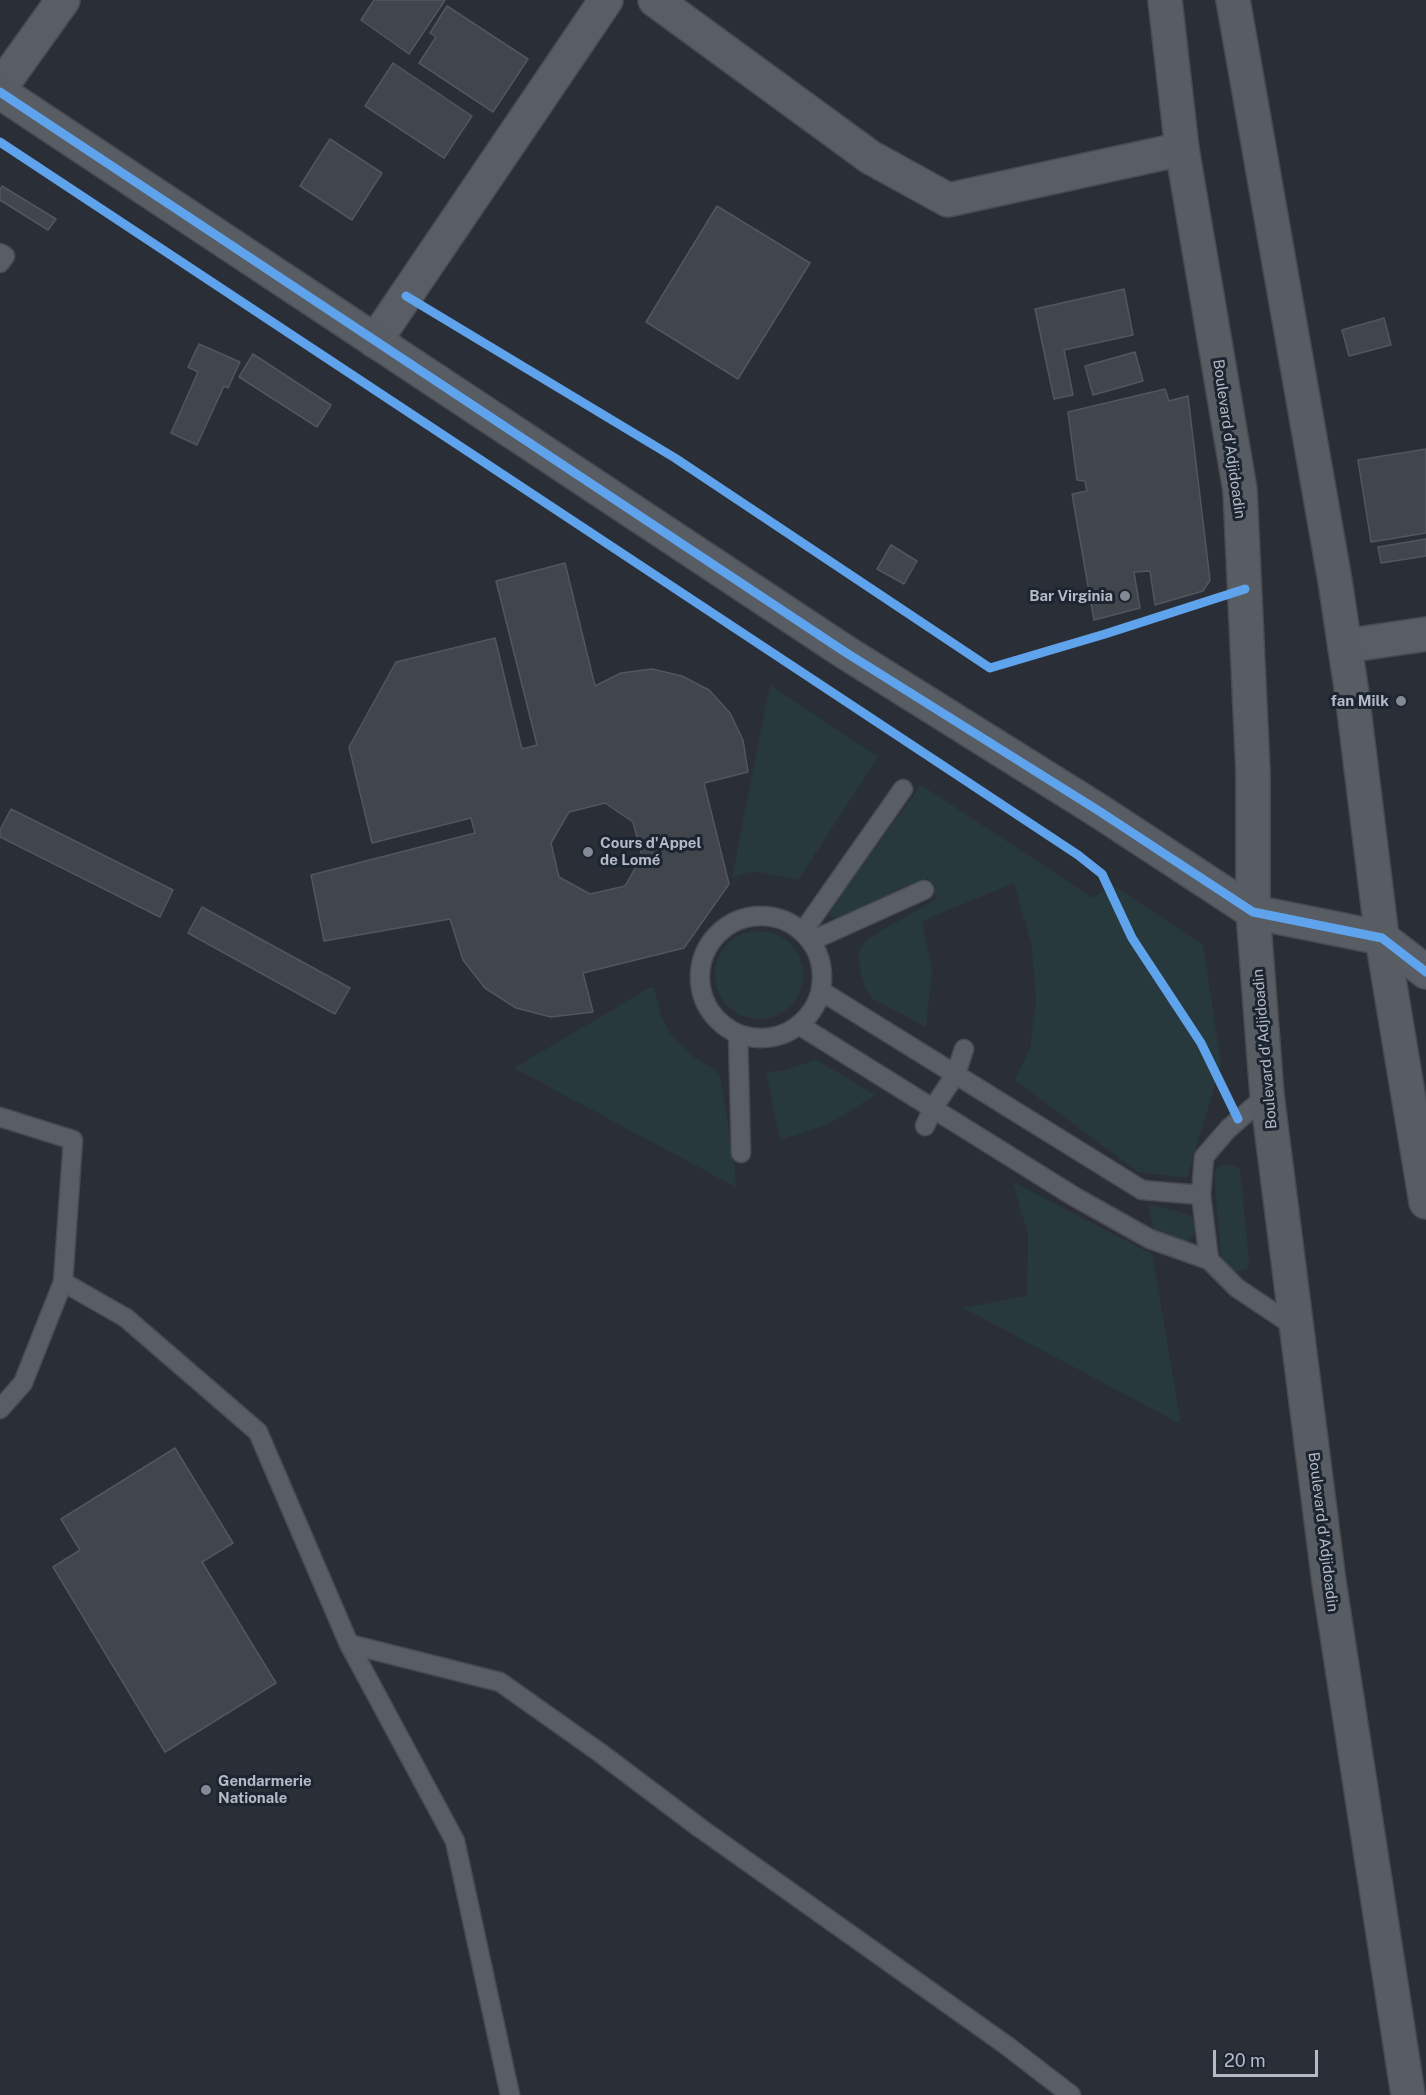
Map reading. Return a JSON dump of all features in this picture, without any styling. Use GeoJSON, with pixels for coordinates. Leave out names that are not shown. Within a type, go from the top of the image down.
{"type":"FeatureCollection","features":[{"type":"Feature","properties":{"kind":"main road","name":"Boulevard d'Adjidoadin"},"geometry":{"type":"LineString","coordinates":[[1165,0],[1182,149],[1240,490],[1253,772],[1253,912],[1267,1095],[1329,1582],[1408,2095]]}},
{"type":"Feature","properties":{"kind":"main road"},"geometry":{"type":"LineString","coordinates":[[1233,0],[1345,646],[1382,938],[1426,1202]]}},
{"type":"Feature","properties":{"kind":"main road"},"geometry":{"type":"LineString","coordinates":[[0,90],[845,652],[1099,810],[1253,912],[1382,938]]}},
{"type":"Feature","properties":{"kind":"street"},"geometry":{"type":"LineString","coordinates":[[0,90],[63,0]]}},
{"type":"Feature","properties":{"kind":"street"},"geometry":{"type":"LineString","coordinates":[[375,341],[606,0]]}},
{"type":"Feature","properties":{"kind":"street"},"geometry":{"type":"LineString","coordinates":[[655,0],[870,157],[948,200],[1182,149]]}},
{"type":"Feature","properties":{"kind":"street"},"geometry":{"type":"LineString","coordinates":[[1345,646],[1426,634]]}},
{"type":"Feature","properties":{"kind":"street"},"geometry":{"type":"LineString","coordinates":[[1382,938],[1426,972]]}},
{"type":"Feature","properties":{"kind":"lane"},"geometry":{"type":"LineString","coordinates":[[0,253],[4,256],[0,263]]}},
{"type":"Feature","properties":{"kind":"lane"},"geometry":{"type":"LineString","coordinates":[[807,935],[903,789]]}},
{"type":"Feature","properties":{"kind":"lane"},"geometry":{"type":"LineString","coordinates":[[807,935],[924,890]]}},
{"type":"Feature","properties":{"kind":"lane"},"geometry":{"type":"LineString","coordinates":[[826,994],[799,1025],[789,1032],[772,1037],[755,1038],[738,1034],[723,1026],[711,1013],[703,997],[700,980],[701,963],[708,946],[718,932],[732,922],[749,916],[766,915],[783,919],[807,935],[819,956],[826,994],[1142,1190],[1201,1195]]}},
{"type":"Feature","properties":{"kind":"lane"},"geometry":{"type":"LineString","coordinates":[[799,1025],[1075,1197],[1150,1239],[1209,1260],[1237,1288],[1298,1328]]}},
{"type":"Feature","properties":{"kind":"lane"},"geometry":{"type":"LineString","coordinates":[[738,1034],[741,1153]]}},
{"type":"Feature","properties":{"kind":"lane"},"geometry":{"type":"LineString","coordinates":[[925,1126],[933,1108],[956,1074],[963,1049]]}},
{"type":"Feature","properties":{"kind":"lane"},"geometry":{"type":"LineString","coordinates":[[1209,1260],[1201,1195],[1204,1157],[1228,1128],[1267,1095]]}},
{"type":"Feature","properties":{"kind":"lane"},"geometry":{"type":"LineString","coordinates":[[0,1117],[73,1140],[63,1282],[23,1383],[0,1409]]}},
{"type":"Feature","properties":{"kind":"lane"},"geometry":{"type":"LineString","coordinates":[[63,1282],[126,1318],[258,1432],[349,1644],[455,1841],[510,2095]]}},
{"type":"Feature","properties":{"kind":"lane"},"geometry":{"type":"LineString","coordinates":[[349,1644],[500,1682],[599,1752],[700,1828],[1006,2045],[1071,2095]]}},
{"type":"Feature","properties":{"kind":"shaded area"},"geometry":{"type":"Polygon","coordinates":[[[770,685],[878,757],[798,880],[760,872],[744,873],[732,878],[770,685]]]}},
{"type":"Feature","properties":{"kind":"shaded area"},"geometry":{"type":"Polygon","coordinates":[[[921,785],[1093,898],[1113,885],[1203,945],[1221,1064],[1187,1178],[1138,1172],[1015,1080],[1030,1048],[1036,1001],[1032,946],[1014,883],[922,921],[932,970],[926,1027],[873,999],[866,990],[858,953],[867,939],[937,899],[927,878],[839,922],[827,914],[921,785]]]}},
{"type":"Feature","properties":{"kind":"shaded area"},"geometry":{"type":"Polygon","coordinates":[[[759,931],[784,938],[796,950],[803,975],[796,1000],[784,1012],[759,1019],[734,1012],[722,1000],[715,975],[722,950],[734,938],[759,931]]]}},
{"type":"Feature","properties":{"kind":"shaded area"},"geometry":{"type":"Polygon","coordinates":[[[649,988],[654,988],[662,1019],[670,1033],[695,1058],[720,1076],[736,1187],[514,1068],[649,988]]]}},
{"type":"Feature","properties":{"kind":"shaded area"},"geometry":{"type":"Polygon","coordinates":[[[817,1060],[875,1095],[829,1124],[780,1140],[766,1072],[782,1071],[817,1060]]]}},
{"type":"Feature","properties":{"kind":"shaded area"},"geometry":{"type":"Polygon","coordinates":[[[1224,1165],[1237,1166],[1240,1170],[1249,1262],[1247,1269],[1236,1272],[1222,1265],[1214,1173],[1224,1165]]]}},
{"type":"Feature","properties":{"kind":"shaded area"},"geometry":{"type":"Polygon","coordinates":[[[1013,1182],[1152,1254],[1181,1424],[963,1308],[1027,1296],[1028,1235],[1013,1182]]]}},
{"type":"Feature","properties":{"kind":"shaded area"},"geometry":{"type":"Polygon","coordinates":[[[1148,1204],[1190,1215],[1196,1226],[1193,1236],[1183,1245],[1154,1232],[1148,1204]]]}},
{"type":"Feature","properties":{"kind":"building"},"geometry":{"type":"Polygon","coordinates":[[[374,0],[445,0],[409,54],[361,20],[374,0]]]}},
{"type":"Feature","properties":{"kind":"building"},"geometry":{"type":"Polygon","coordinates":[[[447,6],[528,59],[493,112],[419,63],[436,37],[430,33],[447,6]]]}},
{"type":"Feature","properties":{"kind":"building"},"geometry":{"type":"Polygon","coordinates":[[[393,63],[472,116],[444,158],[365,106],[393,63]]]}},
{"type":"Feature","properties":{"kind":"building"},"geometry":{"type":"Polygon","coordinates":[[[330,139],[382,173],[352,220],[300,186],[330,139]]]}},
{"type":"Feature","properties":{"kind":"building"},"geometry":{"type":"Polygon","coordinates":[[[2,186],[56,219],[48,230],[0,200],[2,186]]]}},
{"type":"Feature","properties":{"kind":"building"},"geometry":{"type":"Polygon","coordinates":[[[717,206],[810,263],[738,379],[646,322],[717,206]]]}},
{"type":"Feature","properties":{"kind":"building"},"geometry":{"type":"Polygon","coordinates":[[[1124,289],[1133,335],[1064,350],[1073,395],[1054,399],[1035,309],[1124,289]]]}},
{"type":"Feature","properties":{"kind":"building"},"geometry":{"type":"Polygon","coordinates":[[[1384,318],[1391,345],[1349,356],[1342,330],[1384,318]]]}},
{"type":"Feature","properties":{"kind":"building"},"geometry":{"type":"Polygon","coordinates":[[[199,344],[240,362],[228,388],[224,386],[197,445],[171,433],[198,372],[188,367],[199,344]]]}},
{"type":"Feature","properties":{"kind":"building"},"geometry":{"type":"Polygon","coordinates":[[[1135,352],[1143,381],[1093,395],[1085,366],[1135,352]]]}},
{"type":"Feature","properties":{"kind":"building"},"geometry":{"type":"Polygon","coordinates":[[[253,354],[331,405],[317,427],[239,377],[253,354]]]}},
{"type":"Feature","properties":{"kind":"building"},"geometry":{"type":"Polygon","coordinates":[[[1165,389],[1169,401],[1188,396],[1210,580],[1203,591],[1155,605],[1150,571],[1134,572],[1140,608],[1094,620],[1072,494],[1087,491],[1085,481],[1077,480],[1068,412],[1165,389]]]}},
{"type":"Feature","properties":{"kind":"building"},"geometry":{"type":"Polygon","coordinates":[[[1426,449],[1426,533],[1371,542],[1358,460],[1426,449]]]}},
{"type":"Feature","properties":{"kind":"building"},"geometry":{"type":"Polygon","coordinates":[[[1426,539],[1426,556],[1381,563],[1378,547],[1426,539]]]}},
{"type":"Feature","properties":{"kind":"building"},"geometry":{"type":"Polygon","coordinates":[[[891,545],[917,561],[904,584],[877,569],[891,545]]]}},
{"type":"Feature","properties":{"kind":"building"},"geometry":{"type":"Polygon","coordinates":[[[565,563],[595,686],[621,673],[652,669],[682,676],[709,690],[730,713],[743,740],[748,772],[704,783],[729,884],[684,948],[583,973],[593,1012],[551,1017],[516,1008],[485,988],[463,960],[450,919],[324,941],[311,875],[475,833],[471,818],[372,843],[349,747],[396,662],[495,638],[522,749],[537,745],[496,581],[565,563]],[[605,803],[569,812],[551,843],[559,877],[590,894],[625,886],[642,856],[633,822],[605,803]]]}},
{"type":"Feature","properties":{"kind":"building"},"geometry":{"type":"Polygon","coordinates":[[[11,809],[173,890],[160,917],[0,837],[0,830],[11,809]]]}},
{"type":"Feature","properties":{"kind":"building"},"geometry":{"type":"Polygon","coordinates":[[[202,907],[350,988],[335,1014],[188,933],[202,907]]]}},
{"type":"Feature","properties":{"kind":"building"},"geometry":{"type":"Polygon","coordinates":[[[175,1448],[233,1543],[202,1562],[276,1683],[165,1752],[53,1567],[80,1550],[61,1519],[175,1448]]]}},
{"type":"Feature","properties":{"kind":"cycle path"},"geometry":{"type":"LineString","coordinates":[[0,92],[845,652],[1099,811],[1253,912],[1382,938],[1426,972]]}},
{"type":"Feature","properties":{"kind":"cycle path"},"geometry":{"type":"LineString","coordinates":[[0,142],[1078,855],[1102,874],[1132,938],[1201,1043],[1238,1119]]}},
{"type":"Feature","properties":{"kind":"cycle path"},"geometry":{"type":"LineString","coordinates":[[406,296],[675,458],[990,668],[1245,589]]}},
{"type":"Feature","properties":{"kind":"place","name":"Bar Virginia"},"geometry":{"type":"Point","coordinates":[1125,596]}},
{"type":"Feature","properties":{"kind":"place","name":"fan Milk"},"geometry":{"type":"Point","coordinates":[1401,701]}},
{"type":"Feature","properties":{"kind":"place","name":"Cours d'Appel de Lomé"},"geometry":{"type":"Point","coordinates":[588,852]}},
{"type":"Feature","properties":{"kind":"place","name":"Gendarmerie Nationale"},"geometry":{"type":"Point","coordinates":[206,1790]}}]}
